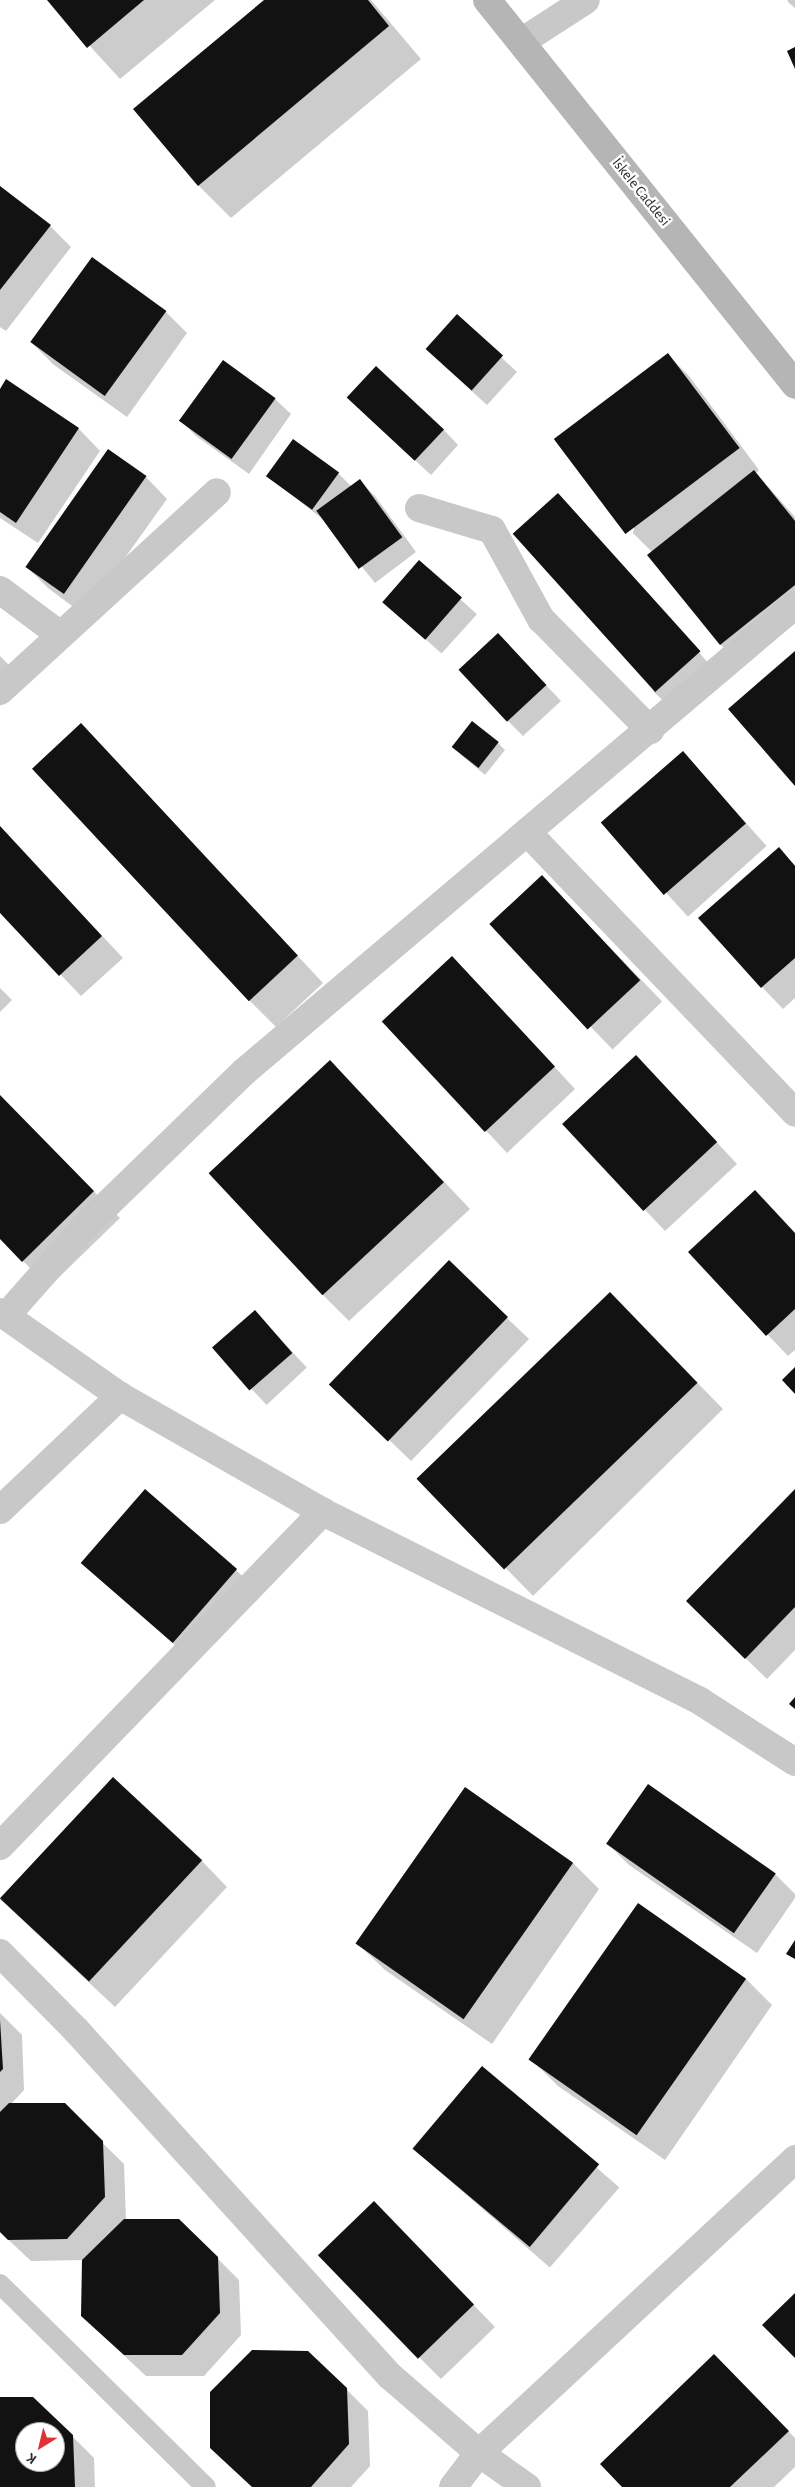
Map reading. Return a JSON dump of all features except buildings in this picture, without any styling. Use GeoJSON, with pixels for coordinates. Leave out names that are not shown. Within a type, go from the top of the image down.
{"type":"FeatureCollection","features":[{"type":"Feature","properties":{"kind":"main road","name":"İskele Caddesi"},"geometry":{"type":"LineString","coordinates":[[487,0],[795,385]]}},
{"type":"Feature","properties":{"kind":"street"},"geometry":{"type":"LineString","coordinates":[[521,42],[586,0]]}},
{"type":"Feature","properties":{"kind":"street"},"geometry":{"type":"LineString","coordinates":[[0,691],[217,492]]}},
{"type":"Feature","properties":{"kind":"street"},"geometry":{"type":"LineString","coordinates":[[419,508],[492,530],[541,619],[650,730]]}},
{"type":"Feature","properties":{"kind":"street"},"geometry":{"type":"LineString","coordinates":[[0,590],[60,634]]}},
{"type":"Feature","properties":{"kind":"street"},"geometry":{"type":"LineString","coordinates":[[795,605],[650,730],[245,1071],[87,1224],[3,1314],[120,1396],[323,1512],[700,1701],[795,1762]]}},
{"type":"Feature","properties":{"kind":"street"},"geometry":{"type":"LineString","coordinates":[[527,832],[795,1112]]}},
{"type":"Feature","properties":{"kind":"street"},"geometry":{"type":"LineString","coordinates":[[0,1510],[120,1396]]}},
{"type":"Feature","properties":{"kind":"street"},"geometry":{"type":"LineString","coordinates":[[0,1846],[323,1512]]}},
{"type":"Feature","properties":{"kind":"street"},"geometry":{"type":"LineString","coordinates":[[0,1953],[76,2030],[390,2376],[479,2452],[527,2487]]}},
{"type":"Feature","properties":{"kind":"street"},"geometry":{"type":"LineString","coordinates":[[454,2487],[479,2452],[795,2160]]}},
{"type":"Feature","properties":{"kind":"lane"},"geometry":{"type":"LineString","coordinates":[[0,2284],[206,2487]]}}]}
